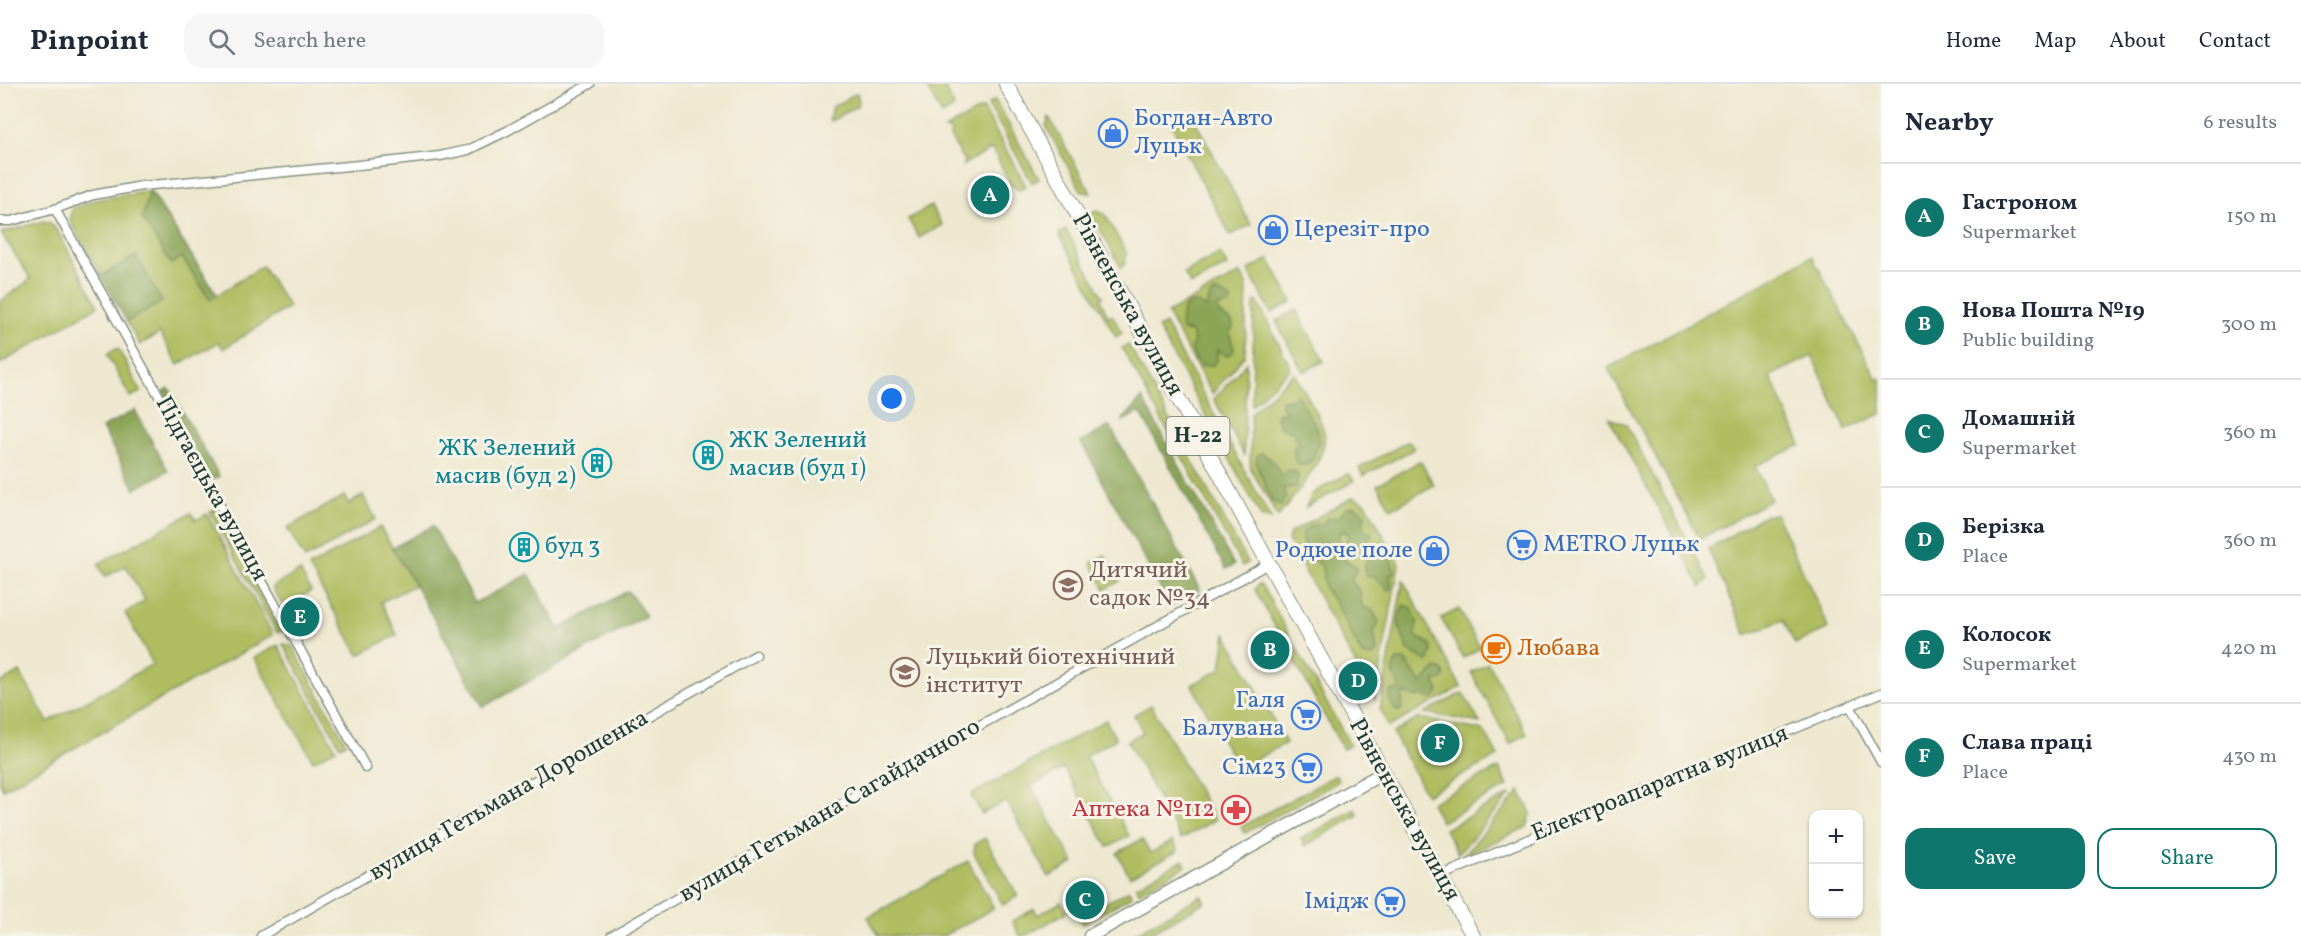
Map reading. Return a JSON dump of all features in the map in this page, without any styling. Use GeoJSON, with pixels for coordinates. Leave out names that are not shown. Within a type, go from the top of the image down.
{"type":"FeatureCollection","features":[{"type":"Feature","properties":{"kind":"main road","name":"Рівненська вулиця"},"geometry":{"type":"LineString","coordinates":[[1006,84],[1473,936]]}},
{"type":"Feature","properties":{"kind":"main road"},"geometry":{"type":"LineString","coordinates":[[1090,936],[1383,773]]}},
{"type":"Feature","properties":{"kind":"street"},"geometry":{"type":"LineString","coordinates":[[0,221],[11,221],[55,209],[93,195],[142,186],[440,156],[468,150],[507,131],[590,84]]}},
{"type":"Feature","properties":{"kind":"street","name":"Підгаєцька вулиця"},"geometry":{"type":"LineString","coordinates":[[55,209],[366,768]]}},
{"type":"Feature","properties":{"kind":"street","name":"вулиця Гетьмана Сагайдачного"},"geometry":{"type":"LineString","coordinates":[[611,936],[1268,564]]}},
{"type":"Feature","properties":{"kind":"street","name":"вулиця Гетьмана Дорошенка"},"geometry":{"type":"LineString","coordinates":[[261,936],[756,655]]}},
{"type":"Feature","properties":{"kind":"street","name":"Електроапаратна вулиця"},"geometry":{"type":"LineString","coordinates":[[1440,876],[1881,693]]}},
{"type":"Feature","properties":{"kind":"street"},"geometry":{"type":"LineString","coordinates":[[1850,706],[1881,762]]}},
{"type":"Feature","properties":{"kind":"green space"},"geometry":{"type":"Polygon","coordinates":[[[925,84],[942,84],[954,106],[952,109],[942,115],[925,84]]]}},
{"type":"Feature","properties":{"kind":"green space"},"geometry":{"type":"Polygon","coordinates":[[[857,93],[859,101],[857,106],[831,121],[829,119],[832,107],[857,93]]]}},
{"type":"Feature","properties":{"kind":"green space"},"geometry":{"type":"Polygon","coordinates":[[[995,100],[1039,179],[1032,183],[988,104],[995,100]]]}},
{"type":"Feature","properties":{"kind":"green space"},"geometry":{"type":"Polygon","coordinates":[[[983,108],[1026,186],[1019,190],[1011,185],[992,149],[963,165],[965,159],[961,157],[950,136],[951,131],[944,129],[983,108]]]}},
{"type":"Feature","properties":{"kind":"green space"},"geometry":{"type":"Polygon","coordinates":[[[1191,113],[1251,225],[1230,235],[1171,124],[1191,113]]]}},
{"type":"Feature","properties":{"kind":"green space"},"geometry":{"type":"Polygon","coordinates":[[[1049,117],[1091,193],[1082,192],[1046,126],[1049,117]]]}},
{"type":"Feature","properties":{"kind":"green space"},"geometry":{"type":"Polygon","coordinates":[[[150,191],[217,295],[262,266],[289,307],[223,349],[219,342],[178,365],[160,333],[140,345],[70,221],[72,209],[95,200],[150,191]]]}},
{"type":"Feature","properties":{"kind":"green space"},"geometry":{"type":"Polygon","coordinates":[[[150,191],[217,295],[210,300],[182,257],[171,264],[142,218],[150,191]]]}},
{"type":"Feature","properties":{"kind":"green space"},"geometry":{"type":"Polygon","coordinates":[[[931,206],[942,225],[919,238],[908,219],[931,206]]]}},
{"type":"Feature","properties":{"kind":"green space"},"geometry":{"type":"Polygon","coordinates":[[[1096,211],[1105,214],[1127,254],[1124,265],[1121,267],[1091,214],[1096,211]]]}},
{"type":"Feature","properties":{"kind":"green space"},"geometry":{"type":"Polygon","coordinates":[[[44,221],[50,223],[58,232],[98,306],[0,364],[0,302],[31,279],[1,233],[44,221]]]}},
{"type":"Feature","properties":{"kind":"green space"},"geometry":{"type":"Polygon","coordinates":[[[1066,230],[1103,297],[1100,299],[1108,316],[1112,315],[1122,333],[1116,337],[1059,234],[1066,230]]]}},
{"type":"Feature","properties":{"kind":"green space"},"geometry":{"type":"Polygon","coordinates":[[[1220,253],[1227,266],[1191,285],[1184,273],[1220,253]]]}},
{"type":"Feature","properties":{"kind":"green space"},"geometry":{"type":"Polygon","coordinates":[[[136,256],[162,302],[127,322],[101,276],[136,256]]]}},
{"type":"Feature","properties":{"kind":"green space"},"geometry":{"type":"Polygon","coordinates":[[[1812,256],[1877,379],[1881,378],[1881,414],[1846,430],[1812,356],[1770,376],[1801,445],[1755,466],[1771,500],[1700,539],[1608,368],[1812,256]]]}},
{"type":"Feature","properties":{"kind":"green space"},"geometry":{"type":"Polygon","coordinates":[[[1269,259],[1292,302],[1271,313],[1248,270],[1269,259]]]}},
{"type":"Feature","properties":{"kind":"green space"},"geometry":{"type":"Polygon","coordinates":[[[1241,273],[1247,286],[1245,355],[1212,394],[1167,313],[1241,273]]]}},
{"type":"Feature","properties":{"kind":"green space"},"geometry":{"type":"Polygon","coordinates":[[[1217,292],[1231,299],[1230,304],[1217,307],[1218,313],[1232,322],[1233,327],[1229,333],[1234,349],[1226,356],[1217,350],[1217,361],[1213,365],[1201,366],[1196,361],[1191,348],[1194,341],[1191,332],[1182,330],[1181,316],[1185,308],[1192,303],[1198,303],[1207,308],[1210,295],[1217,292]]]}},
{"type":"Feature","properties":{"kind":"green space"},"geometry":{"type":"Polygon","coordinates":[[[1257,301],[1291,368],[1252,405],[1254,302],[1257,301]]]}},
{"type":"Feature","properties":{"kind":"green space"},"geometry":{"type":"Polygon","coordinates":[[[1296,310],[1324,361],[1303,372],[1276,321],[1296,310]]]}},
{"type":"Feature","properties":{"kind":"green space"},"geometry":{"type":"Polygon","coordinates":[[[1165,324],[1271,519],[1262,518],[1158,328],[1165,324]]]}},
{"type":"Feature","properties":{"kind":"green space"},"geometry":{"type":"Polygon","coordinates":[[[1129,345],[1248,563],[1242,566],[1122,348],[1129,345]]]}},
{"type":"Feature","properties":{"kind":"green space"},"geometry":{"type":"Polygon","coordinates":[[[118,348],[141,392],[130,397],[107,354],[118,348]]]}},
{"type":"Feature","properties":{"kind":"green space"},"geometry":{"type":"Polygon","coordinates":[[[1246,363],[1244,455],[1214,399],[1246,363]]]}},
{"type":"Feature","properties":{"kind":"green space"},"geometry":{"type":"Polygon","coordinates":[[[1294,373],[1319,418],[1324,432],[1324,442],[1309,476],[1278,517],[1250,467],[1251,413],[1294,373]]]}},
{"type":"Feature","properties":{"kind":"green space"},"geometry":{"type":"Polygon","coordinates":[[[169,388],[219,476],[212,480],[163,392],[169,388]]]}},
{"type":"Feature","properties":{"kind":"green space"},"geometry":{"type":"Polygon","coordinates":[[[1296,395],[1316,426],[1319,437],[1316,452],[1311,461],[1308,464],[1299,465],[1294,454],[1298,443],[1292,431],[1280,427],[1276,417],[1279,412],[1285,413],[1286,411],[1281,406],[1281,400],[1292,399],[1296,395]]]}},
{"type":"Feature","properties":{"kind":"green space"},"geometry":{"type":"Polygon","coordinates":[[[1142,398],[1234,565],[1226,569],[1140,412],[1122,421],[1142,398]]]}},
{"type":"Feature","properties":{"kind":"green space"},"geometry":{"type":"Polygon","coordinates":[[[135,410],[168,471],[135,489],[102,428],[135,410]]]}},
{"type":"Feature","properties":{"kind":"green space"},"geometry":{"type":"Polygon","coordinates":[[[1609,418],[1626,424],[1708,579],[1701,587],[1609,418]]]}},
{"type":"Feature","properties":{"kind":"green space"},"geometry":{"type":"Polygon","coordinates":[[[1110,426],[1200,590],[1170,606],[1081,442],[1110,426]]]}},
{"type":"Feature","properties":{"kind":"green space"},"geometry":{"type":"Polygon","coordinates":[[[1409,441],[1414,449],[1363,476],[1359,468],[1409,441]]]}},
{"type":"Feature","properties":{"kind":"green space"},"geometry":{"type":"Polygon","coordinates":[[[1262,453],[1274,462],[1281,476],[1288,470],[1296,472],[1298,476],[1296,487],[1283,488],[1286,496],[1281,506],[1272,501],[1256,464],[1257,456],[1262,453]]]}},
{"type":"Feature","properties":{"kind":"green space"},"geometry":{"type":"Polygon","coordinates":[[[1420,461],[1434,485],[1391,509],[1377,485],[1420,461]]]}},
{"type":"Feature","properties":{"kind":"green space"},"geometry":{"type":"Polygon","coordinates":[[[1349,473],[1354,481],[1306,507],[1313,493],[1349,473]]]}},
{"type":"Feature","properties":{"kind":"green space"},"geometry":{"type":"Polygon","coordinates":[[[363,495],[376,519],[305,559],[287,528],[344,496],[349,504],[363,495]]]}},
{"type":"Feature","properties":{"kind":"green space"},"geometry":{"type":"Polygon","coordinates":[[[1353,497],[1366,503],[1399,564],[1375,700],[1288,540],[1290,533],[1353,497]]]}},
{"type":"Feature","properties":{"kind":"green space"},"geometry":{"type":"Polygon","coordinates":[[[1355,506],[1365,514],[1363,528],[1372,534],[1368,541],[1352,547],[1346,543],[1348,534],[1344,531],[1338,534],[1345,560],[1355,566],[1356,571],[1351,580],[1360,592],[1362,606],[1372,610],[1379,622],[1374,632],[1377,650],[1372,657],[1362,655],[1336,604],[1324,588],[1322,566],[1307,552],[1302,539],[1302,533],[1312,525],[1323,524],[1327,518],[1339,517],[1347,507],[1355,506]]]}},
{"type":"Feature","properties":{"kind":"green space"},"geometry":{"type":"Polygon","coordinates":[[[216,509],[283,630],[277,633],[210,512],[216,509]]]}},
{"type":"Feature","properties":{"kind":"green space"},"geometry":{"type":"Polygon","coordinates":[[[191,513],[196,520],[207,514],[273,635],[3,789],[0,783],[0,683],[20,672],[48,722],[153,664],[125,613],[145,601],[126,566],[105,577],[98,564],[191,513]]]}},
{"type":"Feature","properties":{"kind":"green space"},"geometry":{"type":"Polygon","coordinates":[[[1776,514],[1829,628],[1795,644],[1783,620],[1746,635],[1708,549],[1763,516],[1776,514]]]}},
{"type":"Feature","properties":{"kind":"green space"},"geometry":{"type":"Polygon","coordinates":[[[433,526],[475,603],[529,574],[559,629],[628,591],[646,616],[483,707],[392,548],[433,526]]]}},
{"type":"Feature","properties":{"kind":"green space"},"geometry":{"type":"Polygon","coordinates":[[[380,527],[415,585],[381,602],[397,635],[359,655],[309,567],[380,527]]]}},
{"type":"Feature","properties":{"kind":"green space"},"geometry":{"type":"Polygon","coordinates":[[[1378,550],[1391,560],[1394,571],[1390,577],[1392,588],[1388,590],[1374,576],[1367,576],[1364,570],[1367,559],[1372,560],[1378,550]]]}},
{"type":"Feature","properties":{"kind":"green space"},"geometry":{"type":"Polygon","coordinates":[[[1105,555],[1120,581],[1105,589],[1091,563],[1105,555]]]}},
{"type":"Feature","properties":{"kind":"green space"},"geometry":{"type":"Polygon","coordinates":[[[300,571],[311,591],[283,607],[272,587],[300,571]]]}},
{"type":"Feature","properties":{"kind":"green space"},"geometry":{"type":"Polygon","coordinates":[[[1403,580],[1461,687],[1389,727],[1380,710],[1403,580]]]}},
{"type":"Feature","properties":{"kind":"green space"},"geometry":{"type":"Polygon","coordinates":[[[1258,584],[1262,586],[1350,745],[1343,749],[1255,590],[1258,584]]]}},
{"type":"Feature","properties":{"kind":"green space"},"geometry":{"type":"Polygon","coordinates":[[[1404,605],[1412,608],[1417,622],[1415,636],[1430,644],[1432,651],[1428,662],[1408,650],[1399,623],[1404,605]]]}},
{"type":"Feature","properties":{"kind":"green space"},"geometry":{"type":"Polygon","coordinates":[[[1459,609],[1480,648],[1463,658],[1441,618],[1459,609]]]}},
{"type":"Feature","properties":{"kind":"green space"},"geometry":{"type":"Polygon","coordinates":[[[1226,634],[1286,743],[1238,769],[1192,685],[1221,669],[1226,634]]]}},
{"type":"Feature","properties":{"kind":"green space"},"geometry":{"type":"Polygon","coordinates":[[[283,644],[292,646],[346,743],[340,746],[283,644]]]}},
{"type":"Feature","properties":{"kind":"green space"},"geometry":{"type":"Polygon","coordinates":[[[278,645],[336,749],[313,761],[254,658],[278,645]]]}},
{"type":"Feature","properties":{"kind":"green space"},"geometry":{"type":"Polygon","coordinates":[[[1397,660],[1404,660],[1423,683],[1435,669],[1441,669],[1445,675],[1443,679],[1434,681],[1439,691],[1436,696],[1432,699],[1421,695],[1417,698],[1403,693],[1401,710],[1396,711],[1390,701],[1390,691],[1400,689],[1393,671],[1397,660]]]}},
{"type":"Feature","properties":{"kind":"green space"},"geometry":{"type":"Polygon","coordinates":[[[1488,663],[1527,734],[1510,744],[1471,672],[1488,663]]]}},
{"type":"Feature","properties":{"kind":"green space"},"geometry":{"type":"Polygon","coordinates":[[[1463,693],[1480,723],[1424,713],[1463,693]]]}},
{"type":"Feature","properties":{"kind":"green space"},"geometry":{"type":"Polygon","coordinates":[[[1151,705],[1215,820],[1181,839],[1127,741],[1143,732],[1134,715],[1151,705]]]}},
{"type":"Feature","properties":{"kind":"green space"},"geometry":{"type":"Polygon","coordinates":[[[1419,718],[1484,731],[1498,756],[1426,795],[1393,733],[1419,718]]]}},
{"type":"Feature","properties":{"kind":"green space"},"geometry":{"type":"Polygon","coordinates":[[[1106,720],[1116,739],[1085,756],[1129,836],[1108,847],[1064,768],[1031,786],[1074,863],[1049,877],[1006,801],[982,814],[971,795],[1106,720]]]}},
{"type":"Feature","properties":{"kind":"green space"},"geometry":{"type":"Polygon","coordinates":[[[1499,768],[1508,786],[1441,822],[1431,803],[1499,768]]]}},
{"type":"Feature","properties":{"kind":"green space"},"geometry":{"type":"Polygon","coordinates":[[[1336,775],[1339,781],[1245,833],[1241,827],[1336,775]]]}},
{"type":"Feature","properties":{"kind":"green space"},"geometry":{"type":"Polygon","coordinates":[[[1520,791],[1531,813],[1527,827],[1462,857],[1520,791]]]}},
{"type":"Feature","properties":{"kind":"green space"},"geometry":{"type":"Polygon","coordinates":[[[1511,794],[1458,854],[1445,829],[1511,794]]]}},
{"type":"Feature","properties":{"kind":"green space"},"geometry":{"type":"Polygon","coordinates":[[[1355,809],[1358,815],[1305,846],[1301,839],[1355,809]]]}},
{"type":"Feature","properties":{"kind":"green space"},"geometry":{"type":"Polygon","coordinates":[[[985,838],[1018,896],[1003,905],[974,853],[975,844],[985,838]]]}},
{"type":"Feature","properties":{"kind":"green space"},"geometry":{"type":"Polygon","coordinates":[[[1142,839],[1150,853],[1173,841],[1178,851],[1130,877],[1117,853],[1142,839]]]}},
{"type":"Feature","properties":{"kind":"green space"},"geometry":{"type":"Polygon","coordinates":[[[1183,860],[1186,866],[1139,892],[1136,886],[1183,860]]]}},
{"type":"Feature","properties":{"kind":"green space"},"geometry":{"type":"Polygon","coordinates":[[[968,861],[994,908],[943,936],[879,936],[868,917],[968,861]]]}},
{"type":"Feature","properties":{"kind":"green space"},"geometry":{"type":"Polygon","coordinates":[[[1129,890],[1132,896],[1082,924],[1079,918],[1129,890]]]}},
{"type":"Feature","properties":{"kind":"green space"},"geometry":{"type":"Polygon","coordinates":[[[1201,896],[1205,902],[1145,936],[1130,936],[1201,896]]]}},
{"type":"Feature","properties":{"kind":"green space"},"geometry":{"type":"Polygon","coordinates":[[[1061,902],[1067,912],[1025,936],[1020,936],[1012,921],[1034,909],[1038,915],[1061,902]]]}},
{"type":"Feature","properties":{"kind":"place","name":"Богдан-Авто Луцьк"},"geometry":{"type":"Point","coordinates":[1113,133]}},
{"type":"Feature","properties":{"kind":"place","name":"Гастроном"},"geometry":{"type":"Point","coordinates":[990,195]}},
{"type":"Feature","properties":{"kind":"place","name":"Церезіт-про"},"geometry":{"type":"Point","coordinates":[1273,230]}},
{"type":"Feature","properties":{"kind":"place","name":"ЖК Зелений масив (буд 1)"},"geometry":{"type":"Point","coordinates":[708,455]}},
{"type":"Feature","properties":{"kind":"place","name":"ЖК Зелений масив (буд 2)"},"geometry":{"type":"Point","coordinates":[597,463]}},
{"type":"Feature","properties":{"kind":"place","name":"METRO Луцьк"},"geometry":{"type":"Point","coordinates":[1522,545]}},
{"type":"Feature","properties":{"kind":"place","name":"буд 3"},"geometry":{"type":"Point","coordinates":[524,547]}},
{"type":"Feature","properties":{"kind":"place","name":"Родюче поле"},"geometry":{"type":"Point","coordinates":[1434,551]}},
{"type":"Feature","properties":{"kind":"place","name":"Дитячий садок №34"},"geometry":{"type":"Point","coordinates":[1068,585]}},
{"type":"Feature","properties":{"kind":"place","name":"Колосок"},"geometry":{"type":"Point","coordinates":[300,617]}},
{"type":"Feature","properties":{"kind":"place","name":"Любава"},"geometry":{"type":"Point","coordinates":[1496,649]}},
{"type":"Feature","properties":{"kind":"place","name":"Нова Пошта №19"},"geometry":{"type":"Point","coordinates":[1270,650]}},
{"type":"Feature","properties":{"kind":"place","name":"Луцький біотехнічний інститут"},"geometry":{"type":"Point","coordinates":[905,672]}},
{"type":"Feature","properties":{"kind":"place","name":"Берізка"},"geometry":{"type":"Point","coordinates":[1358,681]}},
{"type":"Feature","properties":{"kind":"place","name":"Галя Балувана"},"geometry":{"type":"Point","coordinates":[1306,715]}},
{"type":"Feature","properties":{"kind":"place","name":"Слава праці"},"geometry":{"type":"Point","coordinates":[1440,743]}},
{"type":"Feature","properties":{"kind":"place","name":"Сім23"},"geometry":{"type":"Point","coordinates":[1307,768]}},
{"type":"Feature","properties":{"kind":"place","name":"Аптека №112"},"geometry":{"type":"Point","coordinates":[1236,810]}},
{"type":"Feature","properties":{"kind":"place","name":"Домашній"},"geometry":{"type":"Point","coordinates":[1085,900]}},
{"type":"Feature","properties":{"kind":"place","name":"Імідж"},"geometry":{"type":"Point","coordinates":[1390,902]}}]}
